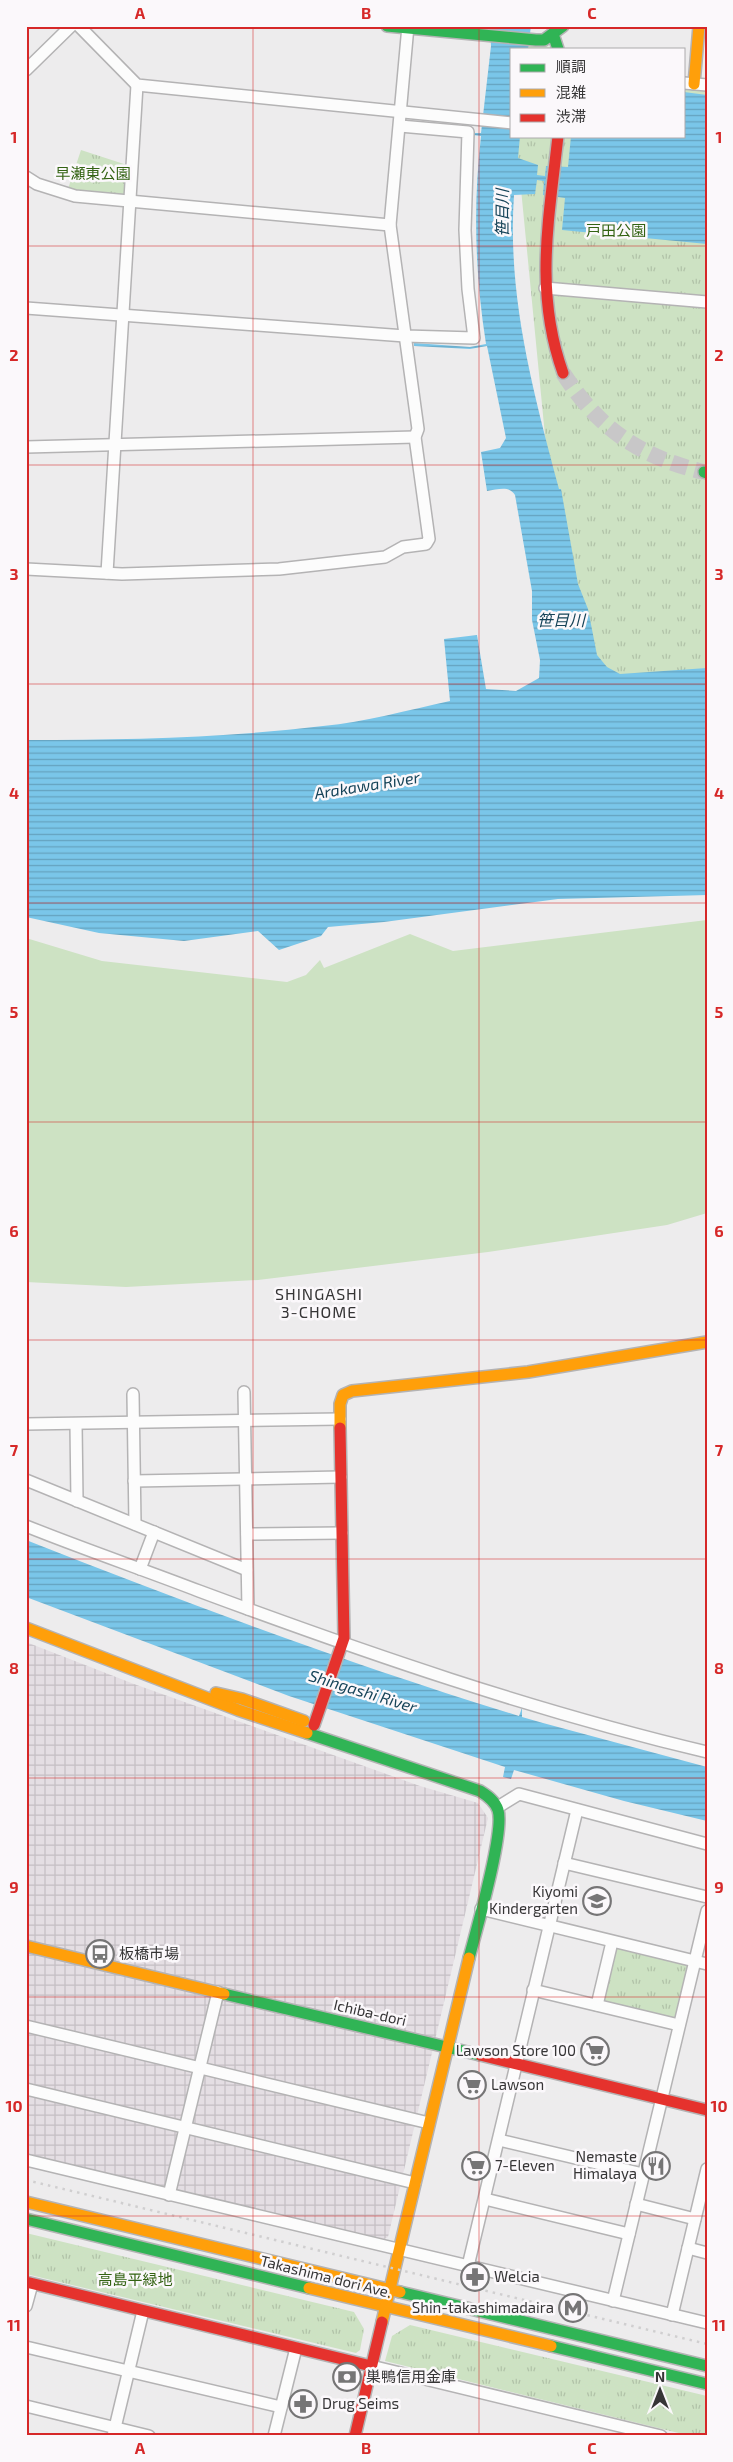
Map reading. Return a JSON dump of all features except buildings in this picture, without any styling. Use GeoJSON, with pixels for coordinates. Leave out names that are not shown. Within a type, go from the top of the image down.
{"type":"FeatureCollection","features":[{"type":"Feature","properties":{"kind":"street"},"geometry":{"type":"LineString","coordinates":[[26,70],[70,26]]}},
{"type":"Feature","properties":{"kind":"street"},"geometry":{"type":"LineString","coordinates":[[79,26],[136,85],[406,114],[510,123]]}},
{"type":"Feature","properties":{"kind":"street"},"geometry":{"type":"LineString","coordinates":[[387,26],[536,40],[544,40],[551,30],[563,26]]}},
{"type":"Feature","properties":{"kind":"street"},"geometry":{"type":"LineString","coordinates":[[699,26],[689,83],[707,85]]}},
{"type":"Feature","properties":{"kind":"street"},"geometry":{"type":"LineString","coordinates":[[26,569],[107,573],[279,569],[385,557],[403,547],[426,544],[429,539],[415,437],[418,430],[390,224],[400,126],[406,114],[408,28]]}},
{"type":"Feature","properties":{"kind":"street"},"geometry":{"type":"LineString","coordinates":[[551,30],[558,48]]}},
{"type":"Feature","properties":{"kind":"street"},"geometry":{"type":"LineString","coordinates":[[107,573],[136,85]]}},
{"type":"Feature","properties":{"kind":"street"},"geometry":{"type":"LineString","coordinates":[[26,308],[405,336],[474,338],[468,289],[465,230],[468,132],[400,126]]}},
{"type":"Feature","properties":{"kind":"street"},"geometry":{"type":"LineString","coordinates":[[558,139],[544,288],[548,332],[563,373]]}},
{"type":"Feature","properties":{"kind":"street"},"geometry":{"type":"LineString","coordinates":[[26,177],[37,184],[75,196],[390,224]]}},
{"type":"Feature","properties":{"kind":"street"},"geometry":{"type":"LineString","coordinates":[[544,288],[707,302]]}},
{"type":"Feature","properties":{"kind":"street"},"geometry":{"type":"LineString","coordinates":[[26,447],[415,437]]}},
{"type":"Feature","properties":{"kind":"street"},"geometry":{"type":"LineString","coordinates":[[315,1723],[342,1644],[341,1400],[350,1392],[528,1372],[707,1342]]}},
{"type":"Feature","properties":{"kind":"street"},"geometry":{"type":"LineString","coordinates":[[244,1392],[248,1609]]}},
{"type":"Feature","properties":{"kind":"street"},"geometry":{"type":"LineString","coordinates":[[133,1394],[134,1524]]}},
{"type":"Feature","properties":{"kind":"street"},"geometry":{"type":"LineString","coordinates":[[26,1424],[340,1419]]}},
{"type":"Feature","properties":{"kind":"street"},"geometry":{"type":"LineString","coordinates":[[76,1424],[77,1501]]}},
{"type":"Feature","properties":{"kind":"street"},"geometry":{"type":"LineString","coordinates":[[134,1481],[341,1477]]}},
{"type":"Feature","properties":{"kind":"street"},"geometry":{"type":"LineString","coordinates":[[26,1480],[248,1570]]}},
{"type":"Feature","properties":{"kind":"street"},"geometry":{"type":"LineString","coordinates":[[26,1526],[342,1644],[502,1696],[600,1725],[707,1752]]}},
{"type":"Feature","properties":{"kind":"street"},"geometry":{"type":"LineString","coordinates":[[140,1569],[154,1532]]}},
{"type":"Feature","properties":{"kind":"street"},"geometry":{"type":"LineString","coordinates":[[247,1534],[342,1533]]}},
{"type":"Feature","properties":{"kind":"street"},"geometry":{"type":"LineString","coordinates":[[26,1628],[238,1710],[432,1776],[480,1790],[491,1797],[498,1807],[500,1826],[355,2436]]}},
{"type":"Feature","properties":{"kind":"street"},"geometry":{"type":"LineString","coordinates":[[172,1684],[242,1699],[315,1723],[379,1747],[432,1776]]}},
{"type":"Feature","properties":{"kind":"street"},"geometry":{"type":"LineString","coordinates":[[498,1807],[519,1794],[707,1844]]}},
{"type":"Feature","properties":{"kind":"street"},"geometry":{"type":"LineString","coordinates":[[468,2266],[577,1810]]}},
{"type":"Feature","properties":{"kind":"street"},"geometry":{"type":"LineString","coordinates":[[564,1863],[707,1897]]}},
{"type":"Feature","properties":{"kind":"street"},"geometry":{"type":"LineString","coordinates":[[480,1910],[707,1964]]}},
{"type":"Feature","properties":{"kind":"street"},"geometry":{"type":"LineString","coordinates":[[613,2301],[707,1910]]}},
{"type":"Feature","properties":{"kind":"street"},"geometry":{"type":"LineString","coordinates":[[597,2005],[612,1942]]}},
{"type":"Feature","properties":{"kind":"street","name":"Ichiba-dori"},"geometry":{"type":"LineString","coordinates":[[26,1946],[707,2110]]}},
{"type":"Feature","properties":{"kind":"street"},"geometry":{"type":"LineString","coordinates":[[533,1990],[680,2025]]}},
{"type":"Feature","properties":{"kind":"street"},"geometry":{"type":"LineString","coordinates":[[169,2195],[218,1992]]}},
{"type":"Feature","properties":{"kind":"street"},"geometry":{"type":"LineString","coordinates":[[26,2026],[430,2123]]}},
{"type":"Feature","properties":{"kind":"street"},"geometry":{"type":"LineString","coordinates":[[26,2088],[415,2183]]}},
{"type":"Feature","properties":{"kind":"street"},"geometry":{"type":"LineString","coordinates":[[499,2140],[643,2174]]}},
{"type":"Feature","properties":{"kind":"street"},"geometry":{"type":"LineString","coordinates":[[26,2160],[707,2324]]}},
{"type":"Feature","properties":{"kind":"street"},"geometry":{"type":"LineString","coordinates":[[672,2315],[704,2189],[707,2169]]}},
{"type":"Feature","properties":{"kind":"street"},"geometry":{"type":"LineString","coordinates":[[484,2199],[629,2234]]}},
{"type":"Feature","properties":{"kind":"street","name":"Takashima dori Ave."},"geometry":{"type":"LineString","coordinates":[[26,2202],[707,2366]]}},
{"type":"Feature","properties":{"kind":"street"},"geometry":{"type":"LineString","coordinates":[[636,2204],[695,2219]]}},
{"type":"Feature","properties":{"kind":"street","name":"Takashima dori Ave."},"geometry":{"type":"LineString","coordinates":[[26,2219],[707,2384]]}},
{"type":"Feature","properties":{"kind":"street"},"geometry":{"type":"LineString","coordinates":[[688,2248],[707,2253]]}},
{"type":"Feature","properties":{"kind":"street"},"geometry":{"type":"LineString","coordinates":[[26,2306],[29,2283],[661,2436]]}},
{"type":"Feature","properties":{"kind":"street"},"geometry":{"type":"LineString","coordinates":[[114,2432],[143,2311]]}},
{"type":"Feature","properties":{"kind":"street"},"geometry":{"type":"LineString","coordinates":[[26,2347],[281,2407]]}},
{"type":"Feature","properties":{"kind":"street"},"geometry":{"type":"LineString","coordinates":[[274,2436],[296,2348]]}},
{"type":"Feature","properties":{"kind":"street"},"geometry":{"type":"LineString","coordinates":[[26,2406],[114,2432],[149,2436]]}},
{"type":"Feature","properties":{"kind":"shaded area"},"geometry":{"type":"Polygon","coordinates":[[[26,1642],[134,1684],[420,1786],[478,1803],[488,1818],[388,2237],[383,2240],[26,2154],[26,1642]]]}},
{"type":"Feature","properties":{"kind":"green space","name":"戸田公園"},"geometry":{"type":"Polygon","coordinates":[[[510,36],[553,48],[510,48],[510,138],[686,138],[686,83],[707,86],[707,750],[576,754],[518,158],[502,155],[510,36]]]}},
{"type":"Feature","properties":{"kind":"green space","name":"早瀬東公園"},"geometry":{"type":"Polygon","coordinates":[[[81,150],[127,165],[125,196],[68,189],[81,150]]]}},
{"type":"Feature","properties":{"kind":"green space"},"geometry":{"type":"Polygon","coordinates":[[[707,920],[707,1213],[667,1225],[488,1252],[258,1280],[126,1287],[26,1282],[26,938],[102,961],[287,982],[306,975],[320,960],[324,968],[410,934],[453,951],[707,920]]]}},
{"type":"Feature","properties":{"kind":"green space"},"geometry":{"type":"Polygon","coordinates":[[[617,1947],[687,1964],[689,1968],[677,2016],[672,2019],[604,2002],[601,1998],[613,1950],[617,1947]]]}},
{"type":"Feature","properties":{"kind":"green space","name":"高島平緑地"},"geometry":{"type":"Polygon","coordinates":[[[26,2233],[354,2312],[364,2329],[360,2350],[356,2353],[26,2274],[26,2233]]]}},
{"type":"Feature","properties":{"kind":"green space"},"geometry":{"type":"Polygon","coordinates":[[[410,2325],[707,2396],[707,2436],[691,2436],[385,2361],[392,2336],[410,2325]]]}},
{"type":"Feature","properties":{"kind":"water"},"geometry":{"type":"Polygon","coordinates":[[[490,26],[531,26],[528,48],[510,48],[510,138],[520,138],[518,158],[538,165],[537,175],[545,176],[546,166],[568,167],[571,138],[686,138],[686,92],[707,95],[707,244],[562,230],[565,198],[543,195],[544,181],[537,180],[535,194],[514,195],[513,233],[518,307],[531,380],[559,489],[561,489],[578,584],[588,609],[597,655],[607,667],[620,674],[707,668],[707,895],[558,899],[384,922],[328,927],[321,936],[279,950],[258,931],[184,941],[99,933],[26,917],[26,740],[174,738],[286,730],[355,722],[450,701],[444,639],[477,635],[486,689],[516,691],[539,678],[540,660],[532,620],[532,591],[515,495],[506,489],[487,491],[481,452],[500,448],[506,438],[487,346],[470,349],[414,346],[414,343],[470,347],[486,344],[479,292],[476,240],[478,162],[481,136],[473,135],[474,133],[481,133],[491,46],[490,26]]]}},
{"type":"Feature","properties":{"kind":"water","name":"Shingashi River"},"geometry":{"type":"Polygon","coordinates":[[[26,1540],[210,1610],[394,1676],[519,1716],[522,1708],[522,1717],[707,1767],[707,1821],[624,1801],[514,1770],[511,1779],[503,1777],[505,1767],[289,1696],[26,1597],[26,1540]]]}},
{"type":"Feature","properties":{"kind":"tunnel"},"geometry":{"type":"LineString","coordinates":[[563,373],[591,410],[623,438],[660,458],[704,472]]}},
{"type":"Feature","properties":{"kind":"railway"},"geometry":{"type":"LineString","coordinates":[[26,2180],[707,2344]]}},
{"type":"Feature","properties":{"kind":"traffic: fast"},"geometry":{"type":"LineString","coordinates":[[387,26],[536,40],[544,40],[563,26]]}},
{"type":"Feature","properties":{"kind":"traffic: fast"},"geometry":{"type":"LineString","coordinates":[[553,34],[558,48]]}},
{"type":"Feature","properties":{"kind":"traffic: fast"},"geometry":{"type":"LineString","coordinates":[[307,1733],[480,1791],[495,1804],[498,1810],[499,1822],[494,1859],[469,1958]]}},
{"type":"Feature","properties":{"kind":"traffic: fast"},"geometry":{"type":"LineString","coordinates":[[224,1994],[480,2055]]}},
{"type":"Feature","properties":{"kind":"traffic: fast"},"geometry":{"type":"LineString","coordinates":[[26,2219],[309,2288]]}},
{"type":"Feature","properties":{"kind":"traffic: fast"},"geometry":{"type":"LineString","coordinates":[[400,2292],[707,2366]]}},
{"type":"Feature","properties":{"kind":"traffic: fast"},"geometry":{"type":"LineString","coordinates":[[551,2346],[707,2384]]}},
{"type":"Feature","properties":{"kind":"traffic: slow"},"geometry":{"type":"LineString","coordinates":[[694,84],[699,26]]}},
{"type":"Feature","properties":{"kind":"traffic: slow"},"geometry":{"type":"LineString","coordinates":[[340,1428],[340,1404],[343,1395],[352,1391],[528,1372],[707,1342]]}},
{"type":"Feature","properties":{"kind":"traffic: slow"},"geometry":{"type":"LineString","coordinates":[[26,1628],[238,1710],[307,1733]]}},
{"type":"Feature","properties":{"kind":"traffic: slow"},"geometry":{"type":"LineString","coordinates":[[216,1693],[242,1699],[304,1721]]}},
{"type":"Feature","properties":{"kind":"traffic: slow"},"geometry":{"type":"LineString","coordinates":[[26,1946],[224,1994]]}},
{"type":"Feature","properties":{"kind":"traffic: slow"},"geometry":{"type":"LineString","coordinates":[[382,2322],[469,1958]]}},
{"type":"Feature","properties":{"kind":"traffic: slow"},"geometry":{"type":"LineString","coordinates":[[26,2202],[400,2292]]}},
{"type":"Feature","properties":{"kind":"traffic: slow"},"geometry":{"type":"LineString","coordinates":[[309,2288],[551,2346]]}},
{"type":"Feature","properties":{"kind":"traffic: jam"},"geometry":{"type":"LineString","coordinates":[[558,138],[548,226],[546,284],[554,343],[563,373]]}},
{"type":"Feature","properties":{"kind":"traffic: jam"},"geometry":{"type":"LineString","coordinates":[[314,1725],[344,1638],[340,1428]]}},
{"type":"Feature","properties":{"kind":"traffic: jam"},"geometry":{"type":"LineString","coordinates":[[480,2055],[707,2110]]}},
{"type":"Feature","properties":{"kind":"traffic: jam"},"geometry":{"type":"LineString","coordinates":[[26,2282],[371,2366]]}},
{"type":"Feature","properties":{"kind":"traffic: jam"},"geometry":{"type":"LineString","coordinates":[[355,2436],[382,2322]]}},
{"type":"Feature","properties":{"kind":"place","name":"Kiyomi Kindergarten"},"geometry":{"type":"Point","coordinates":[597,1901]}},
{"type":"Feature","properties":{"kind":"place","name":"板橋市場"},"geometry":{"type":"Point","coordinates":[100,1954]}},
{"type":"Feature","properties":{"kind":"place","name":"Lawson Store 100"},"geometry":{"type":"Point","coordinates":[595,2051]}},
{"type":"Feature","properties":{"kind":"place","name":"Lawson"},"geometry":{"type":"Point","coordinates":[472,2085]}},
{"type":"Feature","properties":{"kind":"place","name":"7-Eleven"},"geometry":{"type":"Point","coordinates":[476,2166]}},
{"type":"Feature","properties":{"kind":"place","name":"Nemaste Himalaya"},"geometry":{"type":"Point","coordinates":[656,2166]}},
{"type":"Feature","properties":{"kind":"place","name":"Welcia"},"geometry":{"type":"Point","coordinates":[475,2277]}},
{"type":"Feature","properties":{"kind":"place","name":"Shin-takashimadaira"},"geometry":{"type":"Point","coordinates":[573,2308]}},
{"type":"Feature","properties":{"kind":"place","name":"巣鴨信用金庫"},"geometry":{"type":"Point","coordinates":[347,2377]}},
{"type":"Feature","properties":{"kind":"place","name":"Drug Seims"},"geometry":{"type":"Point","coordinates":[303,2404]}},
{"type":"Feature","properties":{"kind":"district","name":"SHINGASHI 3-CHOME"},"geometry":{"type":"Point","coordinates":[319,1303]}},
{"type":"Feature","properties":{"kind":"water label","name":"笹目川"},"geometry":{"type":"Point","coordinates":[502,213]}},
{"type":"Feature","properties":{"kind":"water label","name":"笹目川"},"geometry":{"type":"Point","coordinates":[561,620]}},
{"type":"Feature","properties":{"kind":"water label","name":"Arakawa River"},"geometry":{"type":"Point","coordinates":[367,785]}}]}
